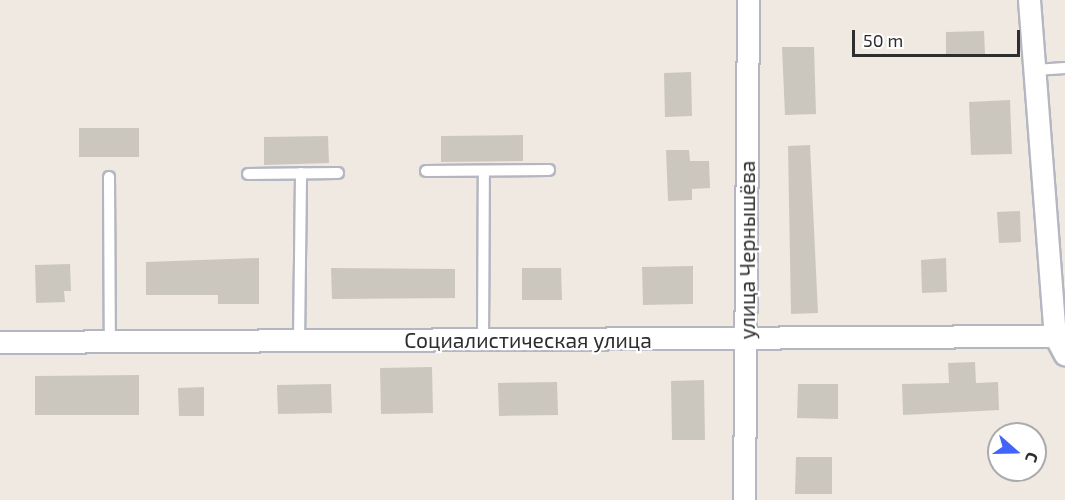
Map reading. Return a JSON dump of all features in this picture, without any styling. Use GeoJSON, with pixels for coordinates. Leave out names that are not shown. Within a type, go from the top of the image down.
{"type":"FeatureCollection","features":[{"type":"Feature","properties":{"kind":"street","name":"улица Чернышёва"},"geometry":{"type":"LineString","coordinates":[[744,500],[748,0]]}},
{"type":"Feature","properties":{"kind":"street"},"geometry":{"type":"LineString","coordinates":[[1029,0],[1065,355]]}},
{"type":"Feature","properties":{"kind":"street","name":"Социалистическая улица"},"geometry":{"type":"LineString","coordinates":[[0,342],[746,339],[1062,333]]}},
{"type":"Feature","properties":{"kind":"lane"},"geometry":{"type":"LineString","coordinates":[[1035,70],[1065,68]]}},
{"type":"Feature","properties":{"kind":"lane"},"geometry":{"type":"LineString","coordinates":[[426,171],[549,170]]}},
{"type":"Feature","properties":{"kind":"lane"},"geometry":{"type":"LineString","coordinates":[[483,340],[484,171]]}},
{"type":"Feature","properties":{"kind":"lane"},"geometry":{"type":"LineString","coordinates":[[299,341],[301,173]]}},
{"type":"Feature","properties":{"kind":"lane"},"geometry":{"type":"LineString","coordinates":[[248,174],[338,173]]}},
{"type":"Feature","properties":{"kind":"lane"},"geometry":{"type":"LineString","coordinates":[[109,177],[110,341]]}},
{"type":"Feature","properties":{"kind":"building"},"geometry":{"type":"Polygon","coordinates":[[[984,31],[985,54],[946,55],[946,32],[984,31]]]}},
{"type":"Feature","properties":{"kind":"building"},"geometry":{"type":"Polygon","coordinates":[[[782,47],[814,47],[816,114],[785,115],[782,47]]]}},
{"type":"Feature","properties":{"kind":"building"},"geometry":{"type":"Polygon","coordinates":[[[691,72],[692,116],[665,117],[664,73],[691,72]]]}},
{"type":"Feature","properties":{"kind":"building"},"geometry":{"type":"Polygon","coordinates":[[[1010,100],[1012,154],[971,155],[969,102],[1010,100]]]}},
{"type":"Feature","properties":{"kind":"building"},"geometry":{"type":"Polygon","coordinates":[[[79,128],[139,128],[139,157],[79,157],[79,128]]]}},
{"type":"Feature","properties":{"kind":"building"},"geometry":{"type":"Polygon","coordinates":[[[523,135],[523,161],[441,162],[441,136],[523,135]]]}},
{"type":"Feature","properties":{"kind":"building"},"geometry":{"type":"Polygon","coordinates":[[[328,136],[329,163],[264,165],[264,137],[328,136]]]}},
{"type":"Feature","properties":{"kind":"building"},"geometry":{"type":"Polygon","coordinates":[[[810,145],[818,313],[791,314],[788,146],[810,145]]]}},
{"type":"Feature","properties":{"kind":"building"},"geometry":{"type":"Polygon","coordinates":[[[666,150],[689,150],[690,161],[709,161],[710,188],[692,189],[692,200],[668,201],[666,150]]]}},
{"type":"Feature","properties":{"kind":"building"},"geometry":{"type":"Polygon","coordinates":[[[1020,211],[1021,242],[999,243],[997,212],[1020,211]]]}},
{"type":"Feature","properties":{"kind":"building"},"geometry":{"type":"Polygon","coordinates":[[[259,258],[259,304],[218,304],[218,295],[146,295],[146,262],[259,258]]]}},
{"type":"Feature","properties":{"kind":"building"},"geometry":{"type":"Polygon","coordinates":[[[946,258],[947,292],[922,293],[921,260],[946,258]]]}},
{"type":"Feature","properties":{"kind":"building"},"geometry":{"type":"Polygon","coordinates":[[[70,264],[71,291],[64,291],[65,302],[36,303],[35,265],[70,264]]]}},
{"type":"Feature","properties":{"kind":"building"},"geometry":{"type":"Polygon","coordinates":[[[693,266],[693,304],[643,305],[642,267],[693,266]]]}},
{"type":"Feature","properties":{"kind":"building"},"geometry":{"type":"Polygon","coordinates":[[[331,268],[455,269],[455,298],[332,299],[331,268]]]}},
{"type":"Feature","properties":{"kind":"building"},"geometry":{"type":"Polygon","coordinates":[[[522,268],[561,268],[562,300],[522,300],[522,268]]]}},
{"type":"Feature","properties":{"kind":"building"},"geometry":{"type":"Polygon","coordinates":[[[975,362],[976,383],[998,382],[999,410],[903,415],[902,384],[949,383],[948,363],[975,362]]]}},
{"type":"Feature","properties":{"kind":"building"},"geometry":{"type":"Polygon","coordinates":[[[432,367],[433,413],[381,414],[380,368],[432,367]]]}},
{"type":"Feature","properties":{"kind":"building"},"geometry":{"type":"Polygon","coordinates":[[[139,375],[139,415],[35,415],[35,376],[139,375]]]}},
{"type":"Feature","properties":{"kind":"building"},"geometry":{"type":"Polygon","coordinates":[[[704,380],[705,440],[672,440],[671,381],[704,380]]]}},
{"type":"Feature","properties":{"kind":"building"},"geometry":{"type":"Polygon","coordinates":[[[557,382],[558,415],[499,416],[498,383],[557,382]]]}},
{"type":"Feature","properties":{"kind":"building"},"geometry":{"type":"Polygon","coordinates":[[[331,384],[332,413],[278,414],[277,385],[331,384]]]}},
{"type":"Feature","properties":{"kind":"building"},"geometry":{"type":"Polygon","coordinates":[[[798,384],[838,384],[838,419],[797,418],[798,384]]]}},
{"type":"Feature","properties":{"kind":"building"},"geometry":{"type":"Polygon","coordinates":[[[204,387],[204,416],[179,416],[178,388],[204,387]]]}},
{"type":"Feature","properties":{"kind":"building"},"geometry":{"type":"Polygon","coordinates":[[[796,457],[832,457],[832,494],[795,494],[796,457]]]}}]}
